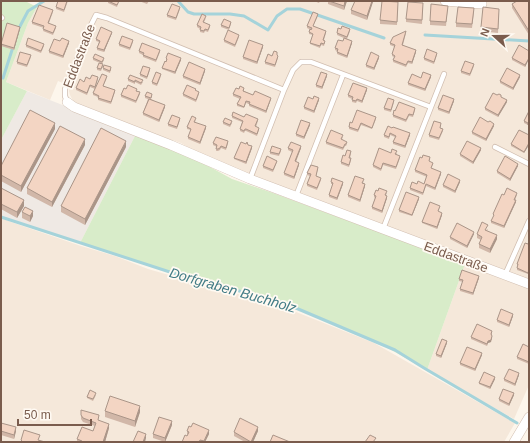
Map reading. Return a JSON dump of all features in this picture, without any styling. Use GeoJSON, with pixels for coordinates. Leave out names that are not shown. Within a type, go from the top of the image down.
{"type":"FeatureCollection","features":[{"type":"Feature","properties":{"kind":"street"},"geometry":{"type":"LineString","coordinates":[[445,1],[482,4]]}},
{"type":"Feature","properties":{"kind":"street","name":"Eddastraße"},"geometry":{"type":"LineString","coordinates":[[67,102],[74,107],[171,145],[250,179],[529,284]]}},
{"type":"Feature","properties":{"kind":"street"},"geometry":{"type":"LineString","coordinates":[[514,442],[529,417]]}},
{"type":"Feature","properties":{"kind":"lane","name":"Eddastraße"},"geometry":{"type":"LineString","coordinates":[[67,102],[65,90],[96,15],[107,18],[284,90]]}},
{"type":"Feature","properties":{"kind":"lane"},"geometry":{"type":"LineString","coordinates":[[250,179],[284,90],[293,70],[301,62],[311,62],[431,107]]}},
{"type":"Feature","properties":{"kind":"lane"},"geometry":{"type":"LineString","coordinates":[[383,230],[444,74]]}},
{"type":"Feature","properties":{"kind":"lane"},"geometry":{"type":"LineString","coordinates":[[296,196],[343,75]]}},
{"type":"Feature","properties":{"kind":"lane"},"geometry":{"type":"LineString","coordinates":[[495,147],[529,164]]}},
{"type":"Feature","properties":{"kind":"lane"},"geometry":{"type":"LineString","coordinates":[[505,275],[529,221]]}},
{"type":"Feature","properties":{"kind":"shaded area"},"geometry":{"type":"Polygon","coordinates":[[[40,1],[529,1],[529,280],[284,188],[194,151],[181,143],[73,101],[69,91],[70,86],[58,81],[50,100],[6,82],[28,23],[40,1]]]}},
{"type":"Feature","properties":{"kind":"shaded area"},"geometry":{"type":"Polygon","coordinates":[[[27,91],[136,134],[80,243],[1,217],[1,140],[27,91]]]}},
{"type":"Feature","properties":{"kind":"shaded area"},"geometry":{"type":"Polygon","coordinates":[[[1,218],[81,246],[115,256],[148,269],[276,304],[374,343],[515,423],[504,442],[1,442],[1,218]]]}},
{"type":"Feature","properties":{"kind":"shaded area"},"geometry":{"type":"Polygon","coordinates":[[[465,264],[529,288],[529,385],[514,419],[427,370],[465,264]]]}},
{"type":"Feature","properties":{"kind":"green space"},"geometry":{"type":"Polygon","coordinates":[[[1,1],[25,1],[37,7],[28,23],[6,82],[27,91],[1,140],[1,1]]]}},
{"type":"Feature","properties":{"kind":"green space"},"geometry":{"type":"Polygon","coordinates":[[[136,134],[179,150],[232,179],[465,264],[427,370],[377,342],[277,301],[176,274],[80,243],[136,134]]]}},
{"type":"Feature","properties":{"kind":"building"},"geometry":{"type":"Polygon","coordinates":[[[58,1],[67,1],[64,10],[56,7],[58,1]]]}},
{"type":"Feature","properties":{"kind":"building"},"geometry":{"type":"Polygon","coordinates":[[[108,1],[119,1],[117,5],[108,1]]]}},
{"type":"Feature","properties":{"kind":"building"},"geometry":{"type":"Polygon","coordinates":[[[329,1],[345,1],[344,6],[329,1]]]}},
{"type":"Feature","properties":{"kind":"building"},"geometry":{"type":"Polygon","coordinates":[[[355,1],[372,1],[367,16],[351,10],[355,1]]]}},
{"type":"Feature","properties":{"kind":"building"},"geometry":{"type":"Polygon","coordinates":[[[382,1],[398,2],[397,22],[380,20],[382,1]]]}},
{"type":"Feature","properties":{"kind":"building"},"geometry":{"type":"Polygon","coordinates":[[[517,1],[529,1],[529,31],[512,4],[517,1]]]}},
{"type":"Feature","properties":{"kind":"building"},"geometry":{"type":"Polygon","coordinates":[[[408,2],[423,3],[422,20],[406,19],[408,2]]]}},
{"type":"Feature","properties":{"kind":"building"},"geometry":{"type":"Polygon","coordinates":[[[172,4],[180,7],[176,18],[167,15],[172,4]]]}},
{"type":"Feature","properties":{"kind":"building"},"geometry":{"type":"Polygon","coordinates":[[[431,4],[448,6],[446,22],[430,21],[431,4]]]}},
{"type":"Feature","properties":{"kind":"building"},"geometry":{"type":"Polygon","coordinates":[[[39,5],[53,10],[48,23],[56,26],[53,33],[43,29],[44,26],[32,22],[39,5]]]}},
{"type":"Feature","properties":{"kind":"building"},"geometry":{"type":"Polygon","coordinates":[[[458,7],[474,8],[472,24],[456,23],[458,7]]]}},
{"type":"Feature","properties":{"kind":"building"},"geometry":{"type":"Polygon","coordinates":[[[483,7],[499,9],[498,29],[481,27],[483,7]]]}},
{"type":"Feature","properties":{"kind":"building"},"geometry":{"type":"Polygon","coordinates":[[[313,12],[318,14],[313,26],[326,31],[323,40],[325,41],[324,44],[321,43],[320,46],[310,43],[313,34],[309,32],[312,28],[307,26],[313,12]]]}},
{"type":"Feature","properties":{"kind":"building"},"geometry":{"type":"Polygon","coordinates":[[[202,14],[206,16],[203,22],[210,25],[208,30],[205,29],[204,31],[200,30],[201,27],[197,25],[202,14]]]}},
{"type":"Feature","properties":{"kind":"building"},"geometry":{"type":"Polygon","coordinates":[[[224,19],[231,22],[229,28],[221,25],[224,19]]]}},
{"type":"Feature","properties":{"kind":"building"},"geometry":{"type":"Polygon","coordinates":[[[7,23],[20,27],[14,48],[1,44],[7,23]]]}},
{"type":"Feature","properties":{"kind":"building"},"geometry":{"type":"Polygon","coordinates":[[[342,26],[350,29],[347,37],[337,33],[338,28],[341,29],[342,26]]]}},
{"type":"Feature","properties":{"kind":"building"},"geometry":{"type":"Polygon","coordinates":[[[101,27],[112,32],[104,50],[97,48],[100,41],[96,39],[101,27]]]}},
{"type":"Feature","properties":{"kind":"building"},"geometry":{"type":"Polygon","coordinates":[[[228,30],[239,35],[235,45],[224,40],[228,30]]]}},
{"type":"Feature","properties":{"kind":"building"},"geometry":{"type":"Polygon","coordinates":[[[406,31],[402,45],[416,50],[412,62],[408,61],[406,65],[393,60],[395,56],[392,54],[395,45],[390,43],[393,37],[406,31]]]}},
{"type":"Feature","properties":{"kind":"building"},"geometry":{"type":"Polygon","coordinates":[[[122,36],[133,40],[130,48],[119,44],[122,36]]]}},
{"type":"Feature","properties":{"kind":"building"},"geometry":{"type":"Polygon","coordinates":[[[28,38],[44,44],[41,51],[26,45],[28,38]]]}},
{"type":"Feature","properties":{"kind":"building"},"geometry":{"type":"Polygon","coordinates":[[[62,38],[69,41],[63,56],[49,51],[54,39],[60,41],[62,38]]]}},
{"type":"Feature","properties":{"kind":"building"},"geometry":{"type":"Polygon","coordinates":[[[344,38],[352,41],[347,56],[337,52],[338,49],[335,48],[338,40],[343,41],[344,38]]]}},
{"type":"Feature","properties":{"kind":"building"},"geometry":{"type":"Polygon","coordinates":[[[249,40],[263,45],[257,62],[243,57],[249,40]]]}},
{"type":"Feature","properties":{"kind":"building"},"geometry":{"type":"Polygon","coordinates":[[[142,43],[160,50],[156,60],[143,55],[144,53],[139,51],[142,43]]]}},
{"type":"Feature","properties":{"kind":"building"},"geometry":{"type":"Polygon","coordinates":[[[519,45],[529,51],[529,58],[525,65],[512,58],[519,45]]]}},
{"type":"Feature","properties":{"kind":"building"},"geometry":{"type":"Polygon","coordinates":[[[427,49],[437,53],[434,62],[424,58],[427,49]]]}},
{"type":"Feature","properties":{"kind":"building"},"geometry":{"type":"Polygon","coordinates":[[[274,51],[277,52],[278,56],[275,65],[265,62],[268,54],[272,56],[274,51]]]}},
{"type":"Feature","properties":{"kind":"building"},"geometry":{"type":"Polygon","coordinates":[[[20,52],[31,55],[27,65],[17,62],[20,52]]]}},
{"type":"Feature","properties":{"kind":"building"},"geometry":{"type":"Polygon","coordinates":[[[371,52],[379,56],[374,68],[366,65],[371,52]]]}},
{"type":"Feature","properties":{"kind":"building"},"geometry":{"type":"Polygon","coordinates":[[[168,53],[181,58],[175,72],[162,68],[165,61],[166,62],[168,53]]]}},
{"type":"Feature","properties":{"kind":"building"},"geometry":{"type":"Polygon","coordinates":[[[95,54],[104,58],[102,62],[93,58],[95,54]]]}},
{"type":"Feature","properties":{"kind":"building"},"geometry":{"type":"Polygon","coordinates":[[[465,61],[474,64],[470,74],[461,71],[465,61]]]}},
{"type":"Feature","properties":{"kind":"building"},"geometry":{"type":"Polygon","coordinates":[[[189,62],[205,69],[200,83],[183,76],[189,62]]]}},
{"type":"Feature","properties":{"kind":"building"},"geometry":{"type":"Polygon","coordinates":[[[99,63],[103,64],[101,69],[97,68],[99,63]]]}},
{"type":"Feature","properties":{"kind":"building"},"geometry":{"type":"Polygon","coordinates":[[[104,65],[111,67],[110,71],[103,68],[104,65]]]}},
{"type":"Feature","properties":{"kind":"building"},"geometry":{"type":"Polygon","coordinates":[[[143,66],[150,68],[147,77],[140,74],[143,66]]]}},
{"type":"Feature","properties":{"kind":"building"},"geometry":{"type":"Polygon","coordinates":[[[507,68],[520,75],[513,88],[500,81],[507,68]]]}},
{"type":"Feature","properties":{"kind":"building"},"geometry":{"type":"Polygon","coordinates":[[[156,72],[161,74],[157,84],[152,82],[156,72]]]}},
{"type":"Feature","properties":{"kind":"building"},"geometry":{"type":"Polygon","coordinates":[[[321,72],[327,74],[322,87],[316,85],[321,72]]]}},
{"type":"Feature","properties":{"kind":"building"},"geometry":{"type":"Polygon","coordinates":[[[423,72],[431,75],[425,89],[408,83],[412,74],[421,78],[423,72]]]}},
{"type":"Feature","properties":{"kind":"building"},"geometry":{"type":"Polygon","coordinates":[[[102,74],[107,76],[103,86],[115,90],[111,102],[98,98],[99,96],[93,93],[102,74]]]}},
{"type":"Feature","properties":{"kind":"building"},"geometry":{"type":"Polygon","coordinates":[[[92,75],[98,77],[95,87],[90,85],[87,93],[76,88],[80,79],[84,82],[86,77],[90,79],[92,75]]]}},
{"type":"Feature","properties":{"kind":"building"},"geometry":{"type":"Polygon","coordinates":[[[130,75],[143,80],[141,83],[135,80],[135,82],[128,79],[130,75]]]}},
{"type":"Feature","properties":{"kind":"building"},"geometry":{"type":"Polygon","coordinates":[[[353,83],[367,88],[362,101],[357,99],[356,101],[352,100],[353,97],[348,95],[353,83]]]}},
{"type":"Feature","properties":{"kind":"building"},"geometry":{"type":"Polygon","coordinates":[[[128,85],[140,92],[136,101],[121,95],[124,88],[126,89],[128,85]]]}},
{"type":"Feature","properties":{"kind":"building"},"geometry":{"type":"Polygon","coordinates":[[[187,85],[199,92],[196,100],[183,94],[187,85]]]}},
{"type":"Feature","properties":{"kind":"building"},"geometry":{"type":"Polygon","coordinates":[[[240,86],[244,88],[243,91],[253,95],[255,91],[271,98],[266,111],[249,104],[250,102],[246,101],[244,107],[237,104],[241,97],[233,94],[236,88],[239,89],[240,86]]]}},
{"type":"Feature","properties":{"kind":"building"},"geometry":{"type":"Polygon","coordinates":[[[147,92],[152,94],[151,98],[145,96],[147,92]]]}},
{"type":"Feature","properties":{"kind":"building"},"geometry":{"type":"Polygon","coordinates":[[[493,93],[501,95],[501,97],[507,100],[498,115],[485,108],[493,93]]]}},
{"type":"Feature","properties":{"kind":"building"},"geometry":{"type":"Polygon","coordinates":[[[443,95],[454,99],[449,112],[438,108],[443,95]]]}},
{"type":"Feature","properties":{"kind":"building"},"geometry":{"type":"Polygon","coordinates":[[[314,96],[319,98],[314,111],[304,107],[308,97],[313,99],[314,96]]]}},
{"type":"Feature","properties":{"kind":"building"},"geometry":{"type":"Polygon","coordinates":[[[388,98],[394,100],[391,110],[384,108],[388,98]]]}},
{"type":"Feature","properties":{"kind":"building"},"geometry":{"type":"Polygon","coordinates":[[[149,99],[165,105],[159,120],[143,113],[149,99]]]}},
{"type":"Feature","properties":{"kind":"building"},"geometry":{"type":"Polygon","coordinates":[[[399,102],[415,108],[413,115],[409,114],[406,120],[393,115],[399,102]]]}},
{"type":"Feature","properties":{"kind":"building"},"geometry":{"type":"Polygon","coordinates":[[[30,110],[55,123],[21,186],[1,175],[1,166],[30,110]]]}},
{"type":"Feature","properties":{"kind":"building"},"geometry":{"type":"Polygon","coordinates":[[[357,110],[376,117],[372,128],[361,123],[358,130],[349,127],[350,122],[352,123],[357,110]]]}},
{"type":"Feature","properties":{"kind":"building"},"geometry":{"type":"Polygon","coordinates":[[[529,111],[528,125],[528,123],[524,121],[529,111]]]}},
{"type":"Feature","properties":{"kind":"building"},"geometry":{"type":"Polygon","coordinates":[[[233,112],[244,117],[246,114],[258,119],[255,126],[259,128],[257,134],[246,129],[244,131],[240,129],[243,121],[232,116],[233,112]]]}},
{"type":"Feature","properties":{"kind":"building"},"geometry":{"type":"Polygon","coordinates":[[[172,115],[180,118],[177,127],[168,124],[172,115]]]}},
{"type":"Feature","properties":{"kind":"building"},"geometry":{"type":"Polygon","coordinates":[[[192,116],[196,118],[194,122],[206,126],[200,142],[188,137],[191,129],[187,127],[192,116]]]}},
{"type":"Feature","properties":{"kind":"building"},"geometry":{"type":"Polygon","coordinates":[[[480,117],[494,124],[486,139],[472,132],[480,117]]]}},
{"type":"Feature","properties":{"kind":"building"},"geometry":{"type":"Polygon","coordinates":[[[225,118],[232,121],[230,125],[223,122],[225,118]]]}},
{"type":"Feature","properties":{"kind":"building"},"geometry":{"type":"Polygon","coordinates":[[[301,120],[310,123],[304,137],[296,134],[301,120]]]}},
{"type":"Feature","properties":{"kind":"building"},"geometry":{"type":"Polygon","coordinates":[[[434,121],[441,123],[440,128],[443,129],[439,138],[429,135],[434,121]]]}},
{"type":"Feature","properties":{"kind":"building"},"geometry":{"type":"Polygon","coordinates":[[[60,126],[85,139],[52,202],[27,188],[60,126]]]}},
{"type":"Feature","properties":{"kind":"building"},"geometry":{"type":"Polygon","coordinates":[[[388,126],[410,133],[405,146],[393,142],[396,136],[390,133],[389,137],[384,135],[388,126]]]}},
{"type":"Feature","properties":{"kind":"building"},"geometry":{"type":"Polygon","coordinates":[[[101,128],[126,141],[85,219],[61,206],[101,128]]]}},
{"type":"Feature","properties":{"kind":"building"},"geometry":{"type":"Polygon","coordinates":[[[331,130],[343,135],[341,139],[347,142],[343,148],[326,142],[331,130]]]}},
{"type":"Feature","properties":{"kind":"building"},"geometry":{"type":"Polygon","coordinates":[[[519,130],[529,135],[529,143],[524,152],[511,144],[519,130]]]}},
{"type":"Feature","properties":{"kind":"building"},"geometry":{"type":"Polygon","coordinates":[[[216,137],[228,141],[226,148],[221,146],[220,148],[216,149],[217,145],[213,143],[216,137]]]}},
{"type":"Feature","properties":{"kind":"building"},"geometry":{"type":"Polygon","coordinates":[[[467,141],[481,148],[473,162],[460,154],[467,141]]]}},
{"type":"Feature","properties":{"kind":"building"},"geometry":{"type":"Polygon","coordinates":[[[241,142],[246,144],[247,142],[248,145],[252,146],[246,162],[234,158],[241,142]]]}},
{"type":"Feature","properties":{"kind":"building"},"geometry":{"type":"Polygon","coordinates":[[[291,142],[301,146],[295,161],[299,163],[294,177],[284,173],[293,150],[288,148],[291,142]]]}},
{"type":"Feature","properties":{"kind":"building"},"geometry":{"type":"Polygon","coordinates":[[[272,146],[281,149],[279,154],[270,152],[272,146]]]}},
{"type":"Feature","properties":{"kind":"building"},"geometry":{"type":"Polygon","coordinates":[[[379,148],[391,153],[392,149],[397,151],[395,154],[400,156],[396,167],[383,163],[381,169],[373,165],[379,148]]]}},
{"type":"Feature","properties":{"kind":"building"},"geometry":{"type":"Polygon","coordinates":[[[347,150],[351,151],[349,165],[341,162],[343,155],[345,156],[347,150]]]}},
{"type":"Feature","properties":{"kind":"building"},"geometry":{"type":"Polygon","coordinates":[[[423,155],[430,157],[429,161],[433,163],[431,168],[441,172],[435,188],[426,184],[423,193],[410,188],[412,182],[417,184],[418,181],[424,184],[427,175],[415,170],[420,157],[422,158],[423,155]]]}},
{"type":"Feature","properties":{"kind":"building"},"geometry":{"type":"Polygon","coordinates":[[[267,156],[277,161],[273,170],[263,166],[267,156]]]}},
{"type":"Feature","properties":{"kind":"building"},"geometry":{"type":"Polygon","coordinates":[[[505,156],[518,164],[510,179],[497,171],[505,156]]]}},
{"type":"Feature","properties":{"kind":"building"},"geometry":{"type":"Polygon","coordinates":[[[311,165],[318,167],[316,176],[321,178],[317,188],[307,184],[311,174],[307,173],[311,165]]]}},
{"type":"Feature","properties":{"kind":"building"},"geometry":{"type":"Polygon","coordinates":[[[448,174],[460,180],[455,191],[443,185],[448,174]]]}},
{"type":"Feature","properties":{"kind":"building"},"geometry":{"type":"Polygon","coordinates":[[[355,176],[364,179],[362,183],[365,184],[360,200],[348,195],[355,176]]]}},
{"type":"Feature","properties":{"kind":"building"},"geometry":{"type":"Polygon","coordinates":[[[332,178],[343,182],[337,198],[329,195],[333,183],[331,182],[332,178]]]}},
{"type":"Feature","properties":{"kind":"building"},"geometry":{"type":"Polygon","coordinates":[[[1,188],[24,200],[17,212],[1,204],[1,188]]]}},
{"type":"Feature","properties":{"kind":"building"},"geometry":{"type":"Polygon","coordinates":[[[379,188],[387,191],[385,195],[387,196],[382,211],[372,207],[376,196],[374,195],[376,190],[378,191],[379,188]]]}},
{"type":"Feature","properties":{"kind":"building"},"geometry":{"type":"Polygon","coordinates":[[[507,188],[517,193],[514,200],[516,200],[504,226],[491,221],[502,194],[504,195],[507,188]]]}},
{"type":"Feature","properties":{"kind":"building"},"geometry":{"type":"Polygon","coordinates":[[[406,192],[419,197],[412,215],[399,210],[406,192]]]}},
{"type":"Feature","properties":{"kind":"building"},"geometry":{"type":"Polygon","coordinates":[[[430,202],[440,206],[438,211],[442,213],[437,227],[422,222],[430,202]]]}},
{"type":"Feature","properties":{"kind":"building"},"geometry":{"type":"Polygon","coordinates":[[[25,207],[33,211],[30,216],[22,212],[25,207]]]}},
{"type":"Feature","properties":{"kind":"building"},"geometry":{"type":"Polygon","coordinates":[[[482,222],[488,225],[485,230],[497,235],[490,249],[479,244],[482,237],[477,234],[482,222]]]}},
{"type":"Feature","properties":{"kind":"building"},"geometry":{"type":"Polygon","coordinates":[[[457,223],[474,232],[467,246],[450,237],[457,223]]]}},
{"type":"Feature","properties":{"kind":"building"},"geometry":{"type":"Polygon","coordinates":[[[529,241],[528,273],[517,268],[517,264],[525,243],[528,244],[529,241]]]}},
{"type":"Feature","properties":{"kind":"building"},"geometry":{"type":"Polygon","coordinates":[[[462,270],[479,276],[473,293],[460,289],[463,280],[459,279],[462,270]]]}},
{"type":"Feature","properties":{"kind":"building"},"geometry":{"type":"Polygon","coordinates":[[[501,309],[513,314],[509,325],[497,320],[501,309]]]}},
{"type":"Feature","properties":{"kind":"building"},"geometry":{"type":"Polygon","coordinates":[[[477,324],[492,331],[491,340],[488,341],[487,344],[471,337],[477,324]]]}},
{"type":"Feature","properties":{"kind":"building"},"geometry":{"type":"Polygon","coordinates":[[[442,339],[447,341],[441,356],[436,354],[442,339]]]}},
{"type":"Feature","properties":{"kind":"building"},"geometry":{"type":"Polygon","coordinates":[[[523,344],[529,347],[529,362],[517,357],[523,344]]]}},
{"type":"Feature","properties":{"kind":"building"},"geometry":{"type":"Polygon","coordinates":[[[467,347],[482,353],[475,369],[460,363],[467,347]]]}},
{"type":"Feature","properties":{"kind":"building"},"geometry":{"type":"Polygon","coordinates":[[[509,369],[519,373],[515,384],[504,379],[509,369]]]}},
{"type":"Feature","properties":{"kind":"building"},"geometry":{"type":"Polygon","coordinates":[[[484,372],[495,377],[490,387],[479,383],[484,372]]]}},
{"type":"Feature","properties":{"kind":"building"},"geometry":{"type":"Polygon","coordinates":[[[503,389],[514,393],[509,404],[499,399],[503,389]]]}},
{"type":"Feature","properties":{"kind":"building"},"geometry":{"type":"Polygon","coordinates":[[[90,390],[96,393],[93,399],[87,397],[90,390]]]}},
{"type":"Feature","properties":{"kind":"building"},"geometry":{"type":"Polygon","coordinates":[[[110,396],[140,406],[135,421],[105,411],[110,396]]]}},
{"type":"Feature","properties":{"kind":"building"},"geometry":{"type":"Polygon","coordinates":[[[81,410],[99,415],[98,420],[109,424],[103,442],[82,442],[77,439],[82,427],[93,431],[96,423],[83,418],[81,415],[81,410]]]}},
{"type":"Feature","properties":{"kind":"building"},"geometry":{"type":"Polygon","coordinates":[[[159,417],[172,421],[165,438],[153,434],[159,417]]]}},
{"type":"Feature","properties":{"kind":"building"},"geometry":{"type":"Polygon","coordinates":[[[240,418],[258,427],[251,442],[234,432],[240,418]]]}},
{"type":"Feature","properties":{"kind":"building"},"geometry":{"type":"Polygon","coordinates":[[[1,423],[16,427],[14,435],[1,431],[1,423]]]}},
{"type":"Feature","properties":{"kind":"building"},"geometry":{"type":"Polygon","coordinates":[[[193,423],[209,430],[204,441],[182,442],[185,435],[187,436],[189,432],[187,431],[189,426],[191,427],[193,423]]]}},
{"type":"Feature","properties":{"kind":"building"},"geometry":{"type":"Polygon","coordinates":[[[24,430],[40,435],[38,440],[45,442],[22,442],[21,440],[24,430]]]}},
{"type":"Feature","properties":{"kind":"building"},"geometry":{"type":"Polygon","coordinates":[[[138,431],[146,434],[143,442],[133,442],[138,431]]]}},
{"type":"Feature","properties":{"kind":"building"},"geometry":{"type":"Polygon","coordinates":[[[273,435],[290,442],[270,442],[273,435]]]}},
{"type":"Feature","properties":{"kind":"building"},"geometry":{"type":"Polygon","coordinates":[[[370,435],[376,438],[373,442],[365,442],[370,435]]]}},
{"type":"Feature","properties":{"kind":"waterway"},"geometry":{"type":"LineString","coordinates":[[18,30],[28,11],[44,1]]}},
{"type":"Feature","properties":{"kind":"waterway"},"geometry":{"type":"LineString","coordinates":[[178,1],[188,12],[194,14],[230,14],[244,16],[268,30],[277,16],[287,9],[300,9],[384,38]]}},
{"type":"Feature","properties":{"kind":"waterway"},"geometry":{"type":"LineString","coordinates":[[425,35],[529,41]]}},
{"type":"Feature","properties":{"kind":"waterway"},"geometry":{"type":"LineString","coordinates":[[1,77],[3,78],[13,47]]}},
{"type":"Feature","properties":{"kind":"waterway","name":"Dorfgraben Buchholz"},"geometry":{"type":"LineString","coordinates":[[1,217],[176,274],[284,303],[395,350],[517,423]]}}]}
